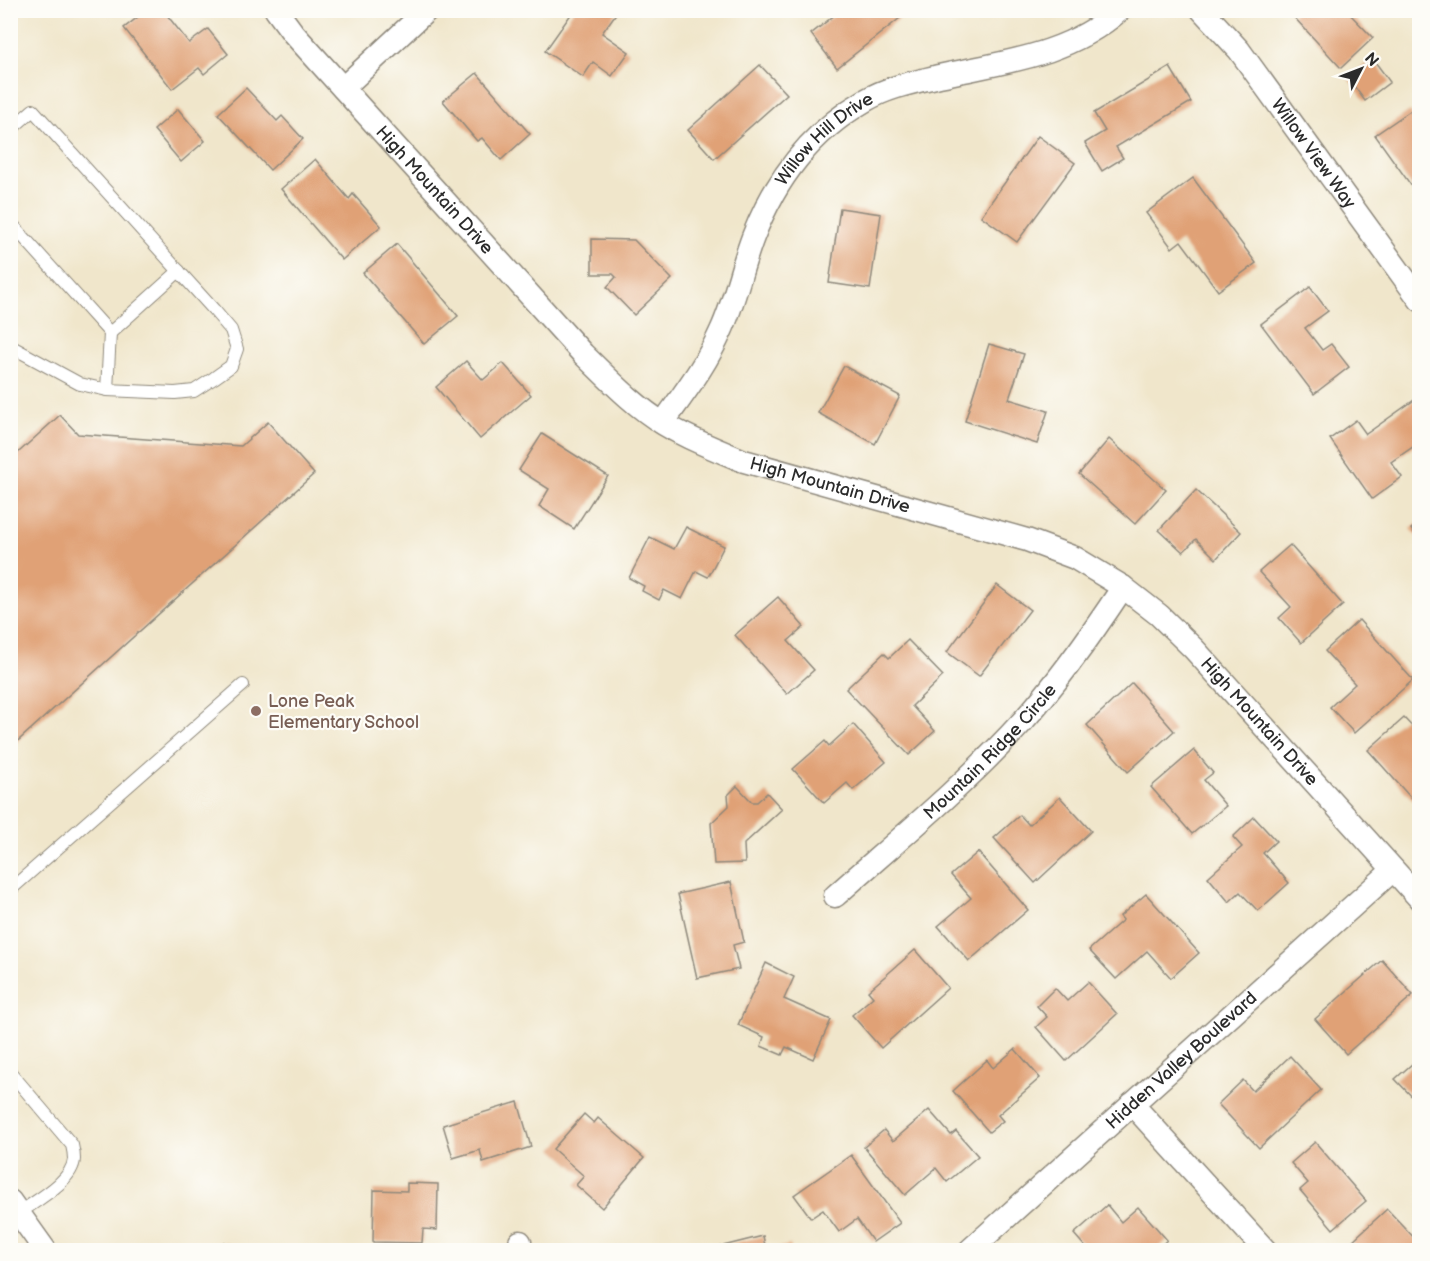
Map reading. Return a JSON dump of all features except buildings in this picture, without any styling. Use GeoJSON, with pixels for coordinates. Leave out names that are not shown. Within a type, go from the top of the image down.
{"type":"FeatureCollection","features":[{"type":"Feature","properties":{"kind":"street","name":"High Mountain Drive"},"geometry":{"type":"LineString","coordinates":[[276,10],[293,33],[583,354],[621,390],[663,423],[744,461],[1027,540],[1075,558],[1122,587],[1159,615],[1194,649],[1419,899]]}},
{"type":"Feature","properties":{"kind":"street"},"geometry":{"type":"LineString","coordinates":[[343,88],[428,10]]}},
{"type":"Feature","properties":{"kind":"street","name":"Willow Hill Drive"},"geometry":{"type":"LineString","coordinates":[[663,423],[701,370],[721,331],[753,238],[771,195],[797,157],[830,124],[868,99],[907,83],[1047,53],[1082,37],[1120,10]]}},
{"type":"Feature","properties":{"kind":"street","name":"Willow View Way"},"geometry":{"type":"LineString","coordinates":[[1202,10],[1239,50],[1419,300]]}},
{"type":"Feature","properties":{"kind":"street","name":"Mountain Ridge Circle"},"geometry":{"type":"LineString","coordinates":[[835,896],[978,768],[1023,722],[1062,676],[1122,587]]}},
{"type":"Feature","properties":{"kind":"street","name":"Hidden Valley Boulevard"},"geometry":{"type":"LineString","coordinates":[[970,1251],[1393,870]]}},
{"type":"Feature","properties":{"kind":"street"},"geometry":{"type":"LineString","coordinates":[[1132,1104],[1265,1251]]}},
{"type":"Feature","properties":{"kind":"street"},"geometry":{"type":"LineString","coordinates":[[15,1207],[45,1251]]}},
{"type":"Feature","properties":{"kind":"lane"},"geometry":{"type":"LineString","coordinates":[[10,130],[33,110],[231,330],[237,349],[231,366],[194,391],[175,393],[107,390],[80,384],[10,346]]}},
{"type":"Feature","properties":{"kind":"lane"},"geometry":{"type":"LineString","coordinates":[[10,222],[110,333],[107,390]]}},
{"type":"Feature","properties":{"kind":"lane"},"geometry":{"type":"LineString","coordinates":[[110,333],[179,271]]}},
{"type":"Feature","properties":{"kind":"lane"},"geometry":{"type":"LineString","coordinates":[[10,890],[243,685]]}},
{"type":"Feature","properties":{"kind":"lane"},"geometry":{"type":"LineString","coordinates":[[10,1072],[72,1145],[74,1160],[71,1172],[62,1182],[15,1207]]}},
{"type":"Feature","properties":{"kind":"place","name":"Lone Peak Elementary School"},"geometry":{"type":"Point","coordinates":[256,711]}}]}
